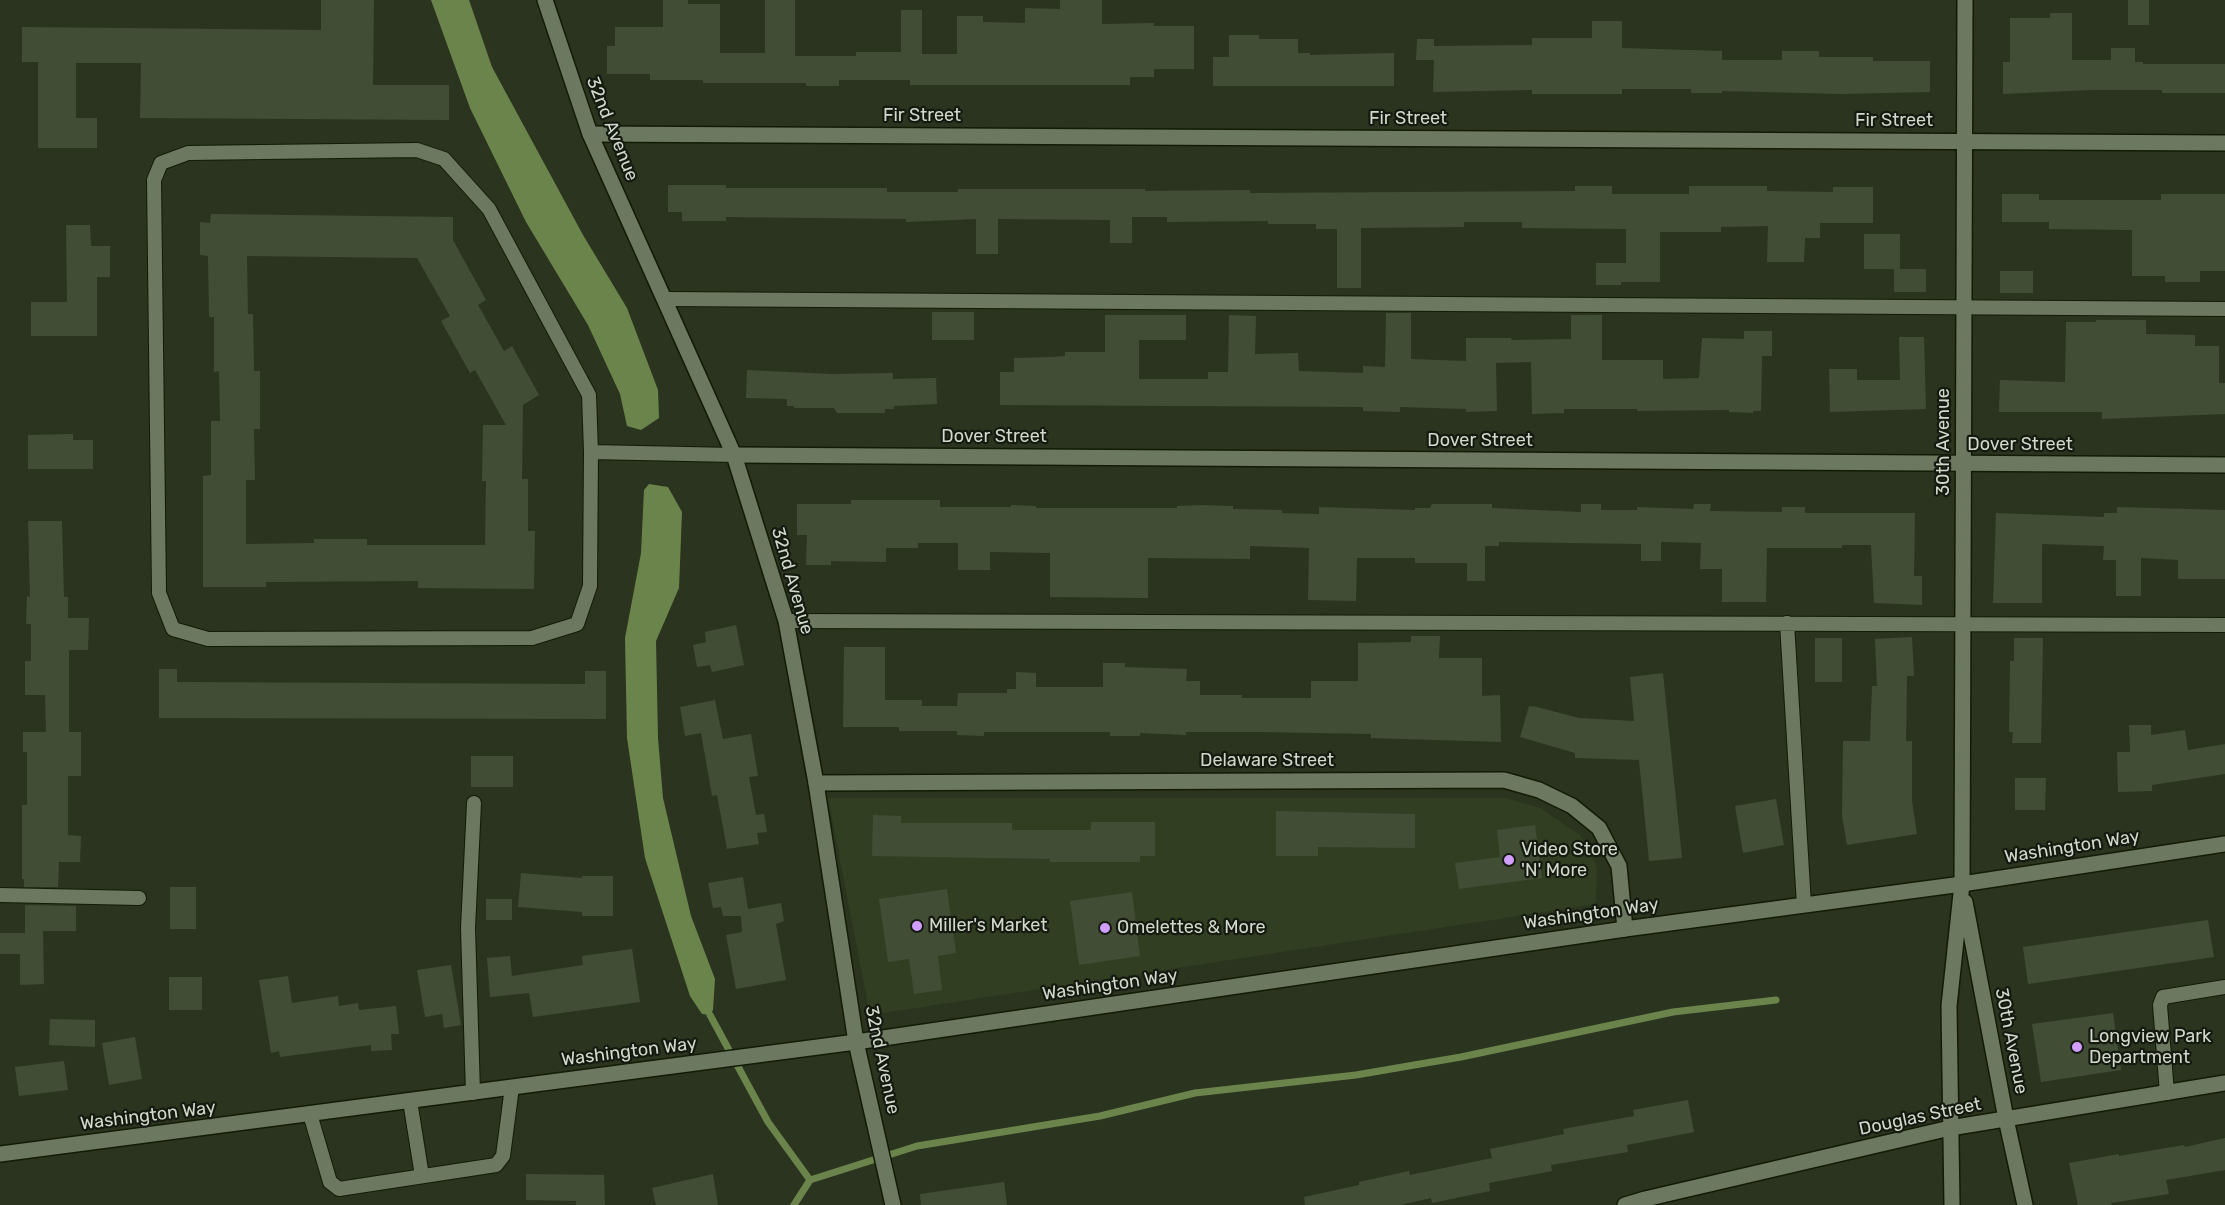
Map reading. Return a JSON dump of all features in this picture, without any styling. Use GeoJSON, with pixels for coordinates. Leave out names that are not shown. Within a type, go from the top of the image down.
{"type":"FeatureCollection","features":[{"type":"Feature","properties":{"kind":"street","name":"32nd Avenue"},"geometry":{"type":"LineString","coordinates":[[545,0],[590,134],[734,455],[786,621],[816,783],[856,1042],[893,1205]]}},
{"type":"Feature","properties":{"kind":"street","name":"30th Avenue"},"geometry":{"type":"LineString","coordinates":[[1952,1205],[1949,1006],[1962,884],[1965,0]]}},
{"type":"Feature","properties":{"kind":"street","name":"Fir Street"},"geometry":{"type":"LineString","coordinates":[[590,134],[2225,143]]}},
{"type":"Feature","properties":{"kind":"street","name":"Dover Street"},"geometry":{"type":"LineString","coordinates":[[734,455],[2225,465]]}},
{"type":"Feature","properties":{"kind":"street","name":"Delaware Street"},"geometry":{"type":"LineString","coordinates":[[816,783],[1504,780],[1539,790],[1572,806],[1599,828],[1619,866],[1625,929]]}},
{"type":"Feature","properties":{"kind":"street","name":"Washington Way"},"geometry":{"type":"LineString","coordinates":[[0,1154],[856,1042],[1625,929],[1962,884],[2225,844]]}},
{"type":"Feature","properties":{"kind":"street","name":"30th Avenue"},"geometry":{"type":"LineString","coordinates":[[1962,884],[2006,1119],[2025,1205]]}},
{"type":"Feature","properties":{"kind":"street","name":"Douglas Street"},"geometry":{"type":"LineString","coordinates":[[1626,1205],[1645,1198],[1950,1128],[2225,1083]]}},
{"type":"Feature","properties":{"kind":"lane"},"geometry":{"type":"LineString","coordinates":[[394,150],[417,150],[444,159],[489,209],[589,395],[591,452],[590,586],[577,624],[532,638],[208,639],[173,629],[159,593],[154,180],[161,163],[188,153],[394,150]]}},
{"type":"Feature","properties":{"kind":"lane"},"geometry":{"type":"LineString","coordinates":[[665,299],[2225,309]]}},
{"type":"Feature","properties":{"kind":"lane"},"geometry":{"type":"LineString","coordinates":[[591,452],[734,455]]}},
{"type":"Feature","properties":{"kind":"lane"},"geometry":{"type":"LineString","coordinates":[[786,621],[2225,625]]}},
{"type":"Feature","properties":{"kind":"lane"},"geometry":{"type":"LineString","coordinates":[[1787,623],[1804,905]]}},
{"type":"Feature","properties":{"kind":"lane"},"geometry":{"type":"LineString","coordinates":[[473,1092],[468,928],[474,803]]}},
{"type":"Feature","properties":{"kind":"lane"},"geometry":{"type":"LineString","coordinates":[[0,895],[139,897]]}},
{"type":"Feature","properties":{"kind":"lane"},"geometry":{"type":"LineString","coordinates":[[2167,1092],[2160,1005],[2163,997],[2225,987]]}},
{"type":"Feature","properties":{"kind":"lane"},"geometry":{"type":"LineString","coordinates":[[310,1114],[330,1182],[339,1189],[496,1165],[503,1156],[512,1087]]}},
{"type":"Feature","properties":{"kind":"lane"},"geometry":{"type":"LineString","coordinates":[[410,1101],[422,1176]]}},
{"type":"Feature","properties":{"kind":"shaded area"},"geometry":{"type":"Polygon","coordinates":[[[431,0],[469,0],[492,67],[583,235],[627,308],[658,390],[659,418],[641,430],[627,426],[620,394],[588,325],[526,222],[470,108],[431,0]]]}},
{"type":"Feature","properties":{"kind":"shaded area"},"geometry":{"type":"Polygon","coordinates":[[[649,484],[668,487],[682,512],[679,588],[656,641],[658,738],[663,798],[691,916],[715,979],[713,1010],[710,1015],[702,1014],[690,996],[645,858],[627,738],[625,638],[641,553],[644,490],[649,484]]]}},
{"type":"Feature","properties":{"kind":"shaded area"},"geometry":{"type":"Polygon","coordinates":[[[828,798],[1506,798],[1540,808],[1581,836],[1597,867],[1596,904],[870,1015],[828,798]]]}},
{"type":"Feature","properties":{"kind":"building"},"geometry":{"type":"Polygon","coordinates":[[[321,0],[374,0],[373,85],[449,85],[449,120],[140,118],[141,63],[76,63],[76,118],[97,118],[97,148],[38,148],[38,62],[22,62],[22,27],[321,30],[321,0]]]}},
{"type":"Feature","properties":{"kind":"building"},"geometry":{"type":"Polygon","coordinates":[[[663,0],[688,0],[688,4],[720,4],[720,53],[765,53],[765,0],[795,0],[795,56],[856,56],[856,52],[901,52],[901,10],[922,10],[922,54],[957,54],[957,16],[983,16],[983,22],[1025,23],[1025,8],[1060,9],[1060,0],[1102,0],[1102,24],[1154,23],[1154,26],[1194,26],[1194,69],[1154,69],[1154,77],[1130,77],[1130,85],[910,85],[910,80],[839,80],[839,86],[806,86],[806,83],[703,83],[703,80],[650,80],[650,74],[607,74],[607,46],[615,46],[615,27],[663,27],[663,0]]]}},
{"type":"Feature","properties":{"kind":"building"},"geometry":{"type":"Polygon","coordinates":[[[2128,0],[2149,0],[2149,25],[2128,25],[2128,0]]]}},
{"type":"Feature","properties":{"kind":"building"},"geometry":{"type":"Polygon","coordinates":[[[2050,13],[2072,13],[2072,60],[2111,60],[2111,48],[2135,48],[2135,62],[2143,62],[2143,64],[2225,64],[2225,93],[2092,90],[2003,94],[2003,62],[2010,62],[2010,18],[2050,18],[2050,13]]]}},
{"type":"Feature","properties":{"kind":"building"},"geometry":{"type":"Polygon","coordinates":[[[1592,21],[1622,21],[1622,48],[1722,51],[1722,60],[1782,60],[1782,51],[1819,51],[1819,57],[1873,57],[1873,61],[1930,61],[1930,92],[1842,94],[1722,91],[1722,93],[1691,93],[1691,89],[1622,89],[1622,94],[1532,94],[1532,90],[1433,92],[1434,60],[1416,60],[1417,39],[1434,39],[1434,46],[1532,45],[1532,38],[1592,38],[1592,21]]]}},
{"type":"Feature","properties":{"kind":"building"},"geometry":{"type":"Polygon","coordinates":[[[1229,35],[1259,35],[1259,39],[1298,39],[1298,53],[1310,53],[1310,55],[1394,53],[1394,86],[1213,86],[1213,57],[1229,57],[1229,35]]]}},
{"type":"Feature","properties":{"kind":"building"},"geometry":{"type":"Polygon","coordinates":[[[668,185],[726,185],[726,188],[887,188],[887,192],[958,192],[958,189],[1145,189],[1145,191],[1250,190],[1250,193],[1575,191],[1575,186],[1612,186],[1612,194],[1689,194],[1689,186],[1767,186],[1767,191],[1833,192],[1833,187],[1873,187],[1873,223],[1820,223],[1820,238],[1805,238],[1804,262],[1767,262],[1768,226],[1721,227],[1721,232],[1660,232],[1660,282],[1621,282],[1621,285],[1596,285],[1596,263],[1626,263],[1626,229],[1522,228],[1522,222],[1464,222],[1464,227],[1361,228],[1361,288],[1337,288],[1337,229],[1316,229],[1316,224],[1268,224],[1268,221],[1167,222],[1167,217],[1132,217],[1132,243],[1110,243],[1110,220],[998,219],[998,254],[976,254],[976,219],[906,222],[906,219],[726,217],[726,221],[682,221],[682,212],[668,212],[668,185]]]}},
{"type":"Feature","properties":{"kind":"building"},"geometry":{"type":"Polygon","coordinates":[[[2002,194],[2039,194],[2039,200],[2161,200],[2161,194],[2225,194],[2225,271],[2200,271],[2200,282],[2165,282],[2165,276],[2132,276],[2132,230],[2049,229],[2049,222],[2002,222],[2002,194]]]}},
{"type":"Feature","properties":{"kind":"building"},"geometry":{"type":"Polygon","coordinates":[[[211,214],[453,217],[453,240],[486,300],[478,305],[504,351],[512,346],[539,395],[523,405],[522,479],[528,479],[528,531],[535,531],[534,589],[418,588],[418,581],[266,582],[266,587],[203,587],[203,476],[211,475],[211,421],[220,421],[219,371],[214,372],[214,317],[209,317],[208,256],[200,255],[200,222],[210,223],[211,214]],[[247,256],[248,314],[253,314],[254,371],[260,371],[260,429],[254,429],[255,480],[246,480],[246,544],[314,543],[314,539],[367,539],[367,545],[485,545],[486,481],[482,481],[483,425],[506,425],[475,370],[470,373],[441,321],[450,316],[417,258],[247,256]]]}},
{"type":"Feature","properties":{"kind":"building"},"geometry":{"type":"Polygon","coordinates":[[[66,225],[90,225],[91,246],[110,246],[110,277],[97,277],[97,336],[31,336],[31,302],[67,302],[66,225]]]}},
{"type":"Feature","properties":{"kind":"building"},"geometry":{"type":"Polygon","coordinates":[[[1864,234],[1900,234],[1900,269],[1864,269],[1864,234]]]}},
{"type":"Feature","properties":{"kind":"building"},"geometry":{"type":"Polygon","coordinates":[[[1894,269],[1926,269],[1926,292],[1894,292],[1894,269]]]}},
{"type":"Feature","properties":{"kind":"building"},"geometry":{"type":"Polygon","coordinates":[[[2000,271],[2033,271],[2033,293],[2000,293],[2000,271]]]}},
{"type":"Feature","properties":{"kind":"building"},"geometry":{"type":"Polygon","coordinates":[[[932,312],[974,312],[974,340],[932,340],[932,312]]]}},
{"type":"Feature","properties":{"kind":"building"},"geometry":{"type":"Polygon","coordinates":[[[1386,313],[1411,313],[1411,359],[1466,361],[1466,338],[1571,339],[1571,315],[1602,315],[1602,360],[1663,360],[1663,379],[1699,378],[1702,338],[1744,339],[1744,331],[1772,331],[1772,356],[1762,356],[1761,411],[1753,411],[1753,413],[1729,412],[1729,410],[1564,409],[1564,413],[1532,414],[1531,362],[1496,363],[1497,411],[1466,412],[1466,409],[1400,407],[1400,412],[1363,411],[1363,407],[1000,405],[1000,372],[1014,372],[1014,358],[1065,356],[1065,352],[1105,352],[1105,315],[1186,315],[1186,340],[1139,340],[1139,379],[1208,379],[1208,372],[1228,372],[1229,315],[1256,316],[1255,354],[1298,353],[1299,371],[1363,373],[1363,366],[1385,367],[1386,313]]]}},
{"type":"Feature","properties":{"kind":"building"},"geometry":{"type":"Polygon","coordinates":[[[2096,320],[2146,320],[2146,334],[2195,335],[2195,346],[2219,346],[2219,383],[2225,383],[2225,414],[2102,419],[2102,412],[1999,412],[2000,380],[2065,382],[2066,322],[2096,322],[2096,320]]]}},
{"type":"Feature","properties":{"kind":"building"},"geometry":{"type":"Polygon","coordinates":[[[1899,337],[1924,337],[1926,409],[1830,412],[1829,369],[1857,369],[1857,380],[1900,380],[1899,337]]]}},
{"type":"Feature","properties":{"kind":"building"},"geometry":{"type":"Polygon","coordinates":[[[747,370],[831,374],[893,373],[893,379],[936,378],[937,404],[894,406],[894,409],[885,409],[885,413],[837,413],[834,408],[794,408],[794,406],[787,406],[787,399],[746,398],[747,370]]]}},
{"type":"Feature","properties":{"kind":"building"},"geometry":{"type":"Polygon","coordinates":[[[73,434],[73,440],[93,440],[93,469],[28,469],[28,435],[73,434]]]}},
{"type":"Feature","properties":{"kind":"building"},"geometry":{"type":"Polygon","coordinates":[[[851,500],[940,500],[940,507],[1011,507],[1011,505],[1036,506],[1036,508],[1177,508],[1177,506],[1201,505],[1233,506],[1233,509],[1282,510],[1282,513],[1319,514],[1319,507],[1415,510],[1415,508],[1430,508],[1432,504],[1492,504],[1492,508],[1581,512],[1581,504],[1601,504],[1601,510],[1637,510],[1637,507],[1693,509],[1694,504],[1711,504],[1710,511],[1782,512],[1782,507],[1805,507],[1805,513],[1915,513],[1914,576],[1922,576],[1922,605],[1874,603],[1871,545],[1842,545],[1842,548],[1767,548],[1766,602],[1722,602],[1722,569],[1700,569],[1701,543],[1661,542],[1661,561],[1641,561],[1641,544],[1499,542],[1499,546],[1485,546],[1485,581],[1467,581],[1467,563],[1415,563],[1415,558],[1357,558],[1356,601],[1308,600],[1309,548],[1250,546],[1250,559],[1148,558],[1148,598],[1050,597],[1050,553],[990,552],[990,570],[958,570],[958,543],[918,543],[918,548],[886,548],[886,562],[831,561],[831,565],[806,565],[807,535],[797,535],[797,504],[851,504],[851,500]]]}},
{"type":"Feature","properties":{"kind":"building"},"geometry":{"type":"Polygon","coordinates":[[[2117,507],[2225,510],[2225,579],[2178,579],[2178,560],[2141,558],[2141,596],[2116,596],[2116,560],[2103,560],[2104,546],[2042,544],[2042,603],[1993,603],[1996,513],[2104,517],[2104,513],[2117,513],[2117,507]]]}},
{"type":"Feature","properties":{"kind":"building"},"geometry":{"type":"Polygon","coordinates":[[[28,521],[62,521],[64,597],[68,597],[68,618],[89,618],[88,650],[69,650],[69,732],[81,732],[81,776],[68,776],[68,835],[81,836],[80,862],[59,862],[58,887],[24,887],[24,879],[22,879],[22,805],[27,805],[27,752],[23,752],[23,732],[46,732],[45,695],[25,695],[25,661],[31,661],[31,624],[26,624],[27,596],[30,597],[28,521]]]}},
{"type":"Feature","properties":{"kind":"building"},"geometry":{"type":"Polygon","coordinates":[[[736,625],[744,665],[712,672],[710,665],[697,667],[693,645],[706,642],[705,632],[736,625]]]}},
{"type":"Feature","properties":{"kind":"building"},"geometry":{"type":"Polygon","coordinates":[[[1411,636],[1440,636],[1439,658],[1482,658],[1482,696],[1500,695],[1501,742],[1371,738],[1371,734],[1261,732],[1186,732],[1186,735],[1140,733],[1140,736],[1110,736],[1110,732],[984,732],[984,736],[957,735],[957,731],[899,731],[899,727],[843,727],[844,647],[885,647],[885,700],[922,700],[922,706],[957,706],[958,693],[1007,693],[1007,689],[1016,689],[1016,672],[1036,673],[1036,687],[1103,687],[1103,663],[1125,663],[1125,667],[1187,669],[1186,681],[1200,681],[1200,695],[1242,695],[1242,698],[1311,698],[1311,681],[1358,681],[1358,643],[1411,642],[1411,636]]]}},
{"type":"Feature","properties":{"kind":"building"},"geometry":{"type":"Polygon","coordinates":[[[1912,637],[1914,676],[1907,676],[1906,741],[1912,741],[1912,801],[1917,834],[1847,845],[1842,816],[1843,741],[1870,741],[1872,686],[1877,686],[1875,639],[1912,637]]]}},
{"type":"Feature","properties":{"kind":"building"},"geometry":{"type":"Polygon","coordinates":[[[1815,638],[1842,638],[1842,682],[1815,682],[1815,638]]]}},
{"type":"Feature","properties":{"kind":"building"},"geometry":{"type":"Polygon","coordinates":[[[2014,638],[2043,638],[2041,743],[2012,743],[2013,732],[2009,732],[2010,661],[2014,661],[2014,638]]]}},
{"type":"Feature","properties":{"kind":"building"},"geometry":{"type":"Polygon","coordinates":[[[159,669],[177,669],[177,682],[585,684],[585,671],[606,671],[606,719],[159,718],[159,669]]]}},
{"type":"Feature","properties":{"kind":"building"},"geometry":{"type":"Polygon","coordinates":[[[1663,673],[1682,858],[1649,861],[1639,760],[1575,758],[1575,753],[1520,737],[1529,706],[1579,718],[1634,721],[1630,677],[1663,673]]]}},
{"type":"Feature","properties":{"kind":"building"},"geometry":{"type":"Polygon","coordinates":[[[715,700],[723,739],[751,734],[758,776],[749,777],[756,815],[764,814],[767,832],[757,833],[759,844],[727,849],[717,795],[712,796],[701,733],[685,736],[680,707],[715,700]]]}},
{"type":"Feature","properties":{"kind":"building"},"geometry":{"type":"Polygon","coordinates":[[[2129,725],[2151,725],[2151,735],[2185,730],[2188,750],[2225,744],[2225,774],[2152,785],[2152,791],[2118,792],[2117,752],[2130,752],[2129,725]]]}},
{"type":"Feature","properties":{"kind":"building"},"geometry":{"type":"Polygon","coordinates":[[[471,756],[513,756],[513,787],[471,787],[471,756]]]}},
{"type":"Feature","properties":{"kind":"building"},"geometry":{"type":"Polygon","coordinates":[[[2015,778],[2046,778],[2045,810],[2015,810],[2015,778]]]}},
{"type":"Feature","properties":{"kind":"building"},"geometry":{"type":"Polygon","coordinates":[[[1776,799],[1784,845],[1743,853],[1735,806],[1776,799]]]}},
{"type":"Feature","properties":{"kind":"building"},"geometry":{"type":"Polygon","coordinates":[[[1276,811],[1415,814],[1415,848],[1318,847],[1318,856],[1276,856],[1276,811]]]}},
{"type":"Feature","properties":{"kind":"building"},"geometry":{"type":"Polygon","coordinates":[[[873,815],[901,816],[901,823],[1012,823],[1012,830],[1091,830],[1091,822],[1155,822],[1155,856],[1140,856],[1140,862],[1050,862],[1050,859],[872,856],[873,815]]]}},
{"type":"Feature","properties":{"kind":"building","name":"Video Store 'N' More"},"geometry":{"type":"Polygon","coordinates":[[[1535,825],[1542,878],[1459,889],[1455,863],[1500,857],[1497,830],[1535,825]]]}},
{"type":"Feature","properties":{"kind":"building"},"geometry":{"type":"Polygon","coordinates":[[[521,873],[582,878],[582,876],[613,876],[613,916],[582,916],[582,912],[518,907],[521,873]]]}},
{"type":"Feature","properties":{"kind":"building"},"geometry":{"type":"Polygon","coordinates":[[[743,877],[748,909],[781,903],[784,921],[776,924],[786,980],[736,989],[726,935],[742,932],[741,916],[723,916],[721,907],[713,908],[708,883],[743,877]]]}},
{"type":"Feature","properties":{"kind":"building"},"geometry":{"type":"Polygon","coordinates":[[[170,887],[196,887],[196,929],[170,929],[170,887]]]}},
{"type":"Feature","properties":{"kind":"building","name":"Miller's Market"},"geometry":{"type":"Polygon","coordinates":[[[947,889],[956,953],[938,956],[942,990],[914,994],[909,959],[888,962],[879,899],[947,889]]]}},
{"type":"Feature","properties":{"kind":"building","name":"Omelettes & More"},"geometry":{"type":"Polygon","coordinates":[[[1132,892],[1140,956],[1079,965],[1070,901],[1132,892]]]}},
{"type":"Feature","properties":{"kind":"building"},"geometry":{"type":"Polygon","coordinates":[[[486,899],[512,899],[512,920],[486,920],[486,899]]]}},
{"type":"Feature","properties":{"kind":"building"},"geometry":{"type":"Polygon","coordinates":[[[25,905],[76,906],[76,931],[43,931],[44,984],[20,985],[20,954],[0,954],[0,933],[25,933],[25,905]]]}},
{"type":"Feature","properties":{"kind":"building"},"geometry":{"type":"Polygon","coordinates":[[[2208,920],[2214,957],[2028,984],[2023,947],[2208,920]]]}},
{"type":"Feature","properties":{"kind":"building"},"geometry":{"type":"Polygon","coordinates":[[[632,949],[640,1002],[533,1017],[529,993],[490,997],[487,958],[510,956],[512,976],[583,965],[582,956],[632,949]]]}},
{"type":"Feature","properties":{"kind":"building"},"geometry":{"type":"Polygon","coordinates":[[[451,965],[461,1025],[444,1028],[442,1014],[425,1017],[417,970],[451,965]]]}},
{"type":"Feature","properties":{"kind":"building"},"geometry":{"type":"Polygon","coordinates":[[[288,976],[292,1003],[338,996],[339,1006],[358,1003],[359,1010],[396,1006],[399,1034],[391,1034],[392,1050],[371,1051],[371,1045],[280,1057],[279,1051],[271,1053],[259,980],[288,976]]]}},
{"type":"Feature","properties":{"kind":"building"},"geometry":{"type":"Polygon","coordinates":[[[169,977],[202,977],[202,1010],[169,1010],[169,977]]]}},
{"type":"Feature","properties":{"kind":"building","name":"Longview Park Department"},"geometry":{"type":"Polygon","coordinates":[[[2113,1013],[2121,1070],[2041,1082],[2032,1024],[2113,1013]]]}},
{"type":"Feature","properties":{"kind":"building"},"geometry":{"type":"Polygon","coordinates":[[[50,1019],[95,1020],[95,1047],[49,1045],[50,1019]]]}},
{"type":"Feature","properties":{"kind":"building"},"geometry":{"type":"Polygon","coordinates":[[[135,1037],[142,1079],[109,1085],[102,1043],[135,1037]]]}},
{"type":"Feature","properties":{"kind":"building"},"geometry":{"type":"Polygon","coordinates":[[[64,1061],[68,1090],[19,1096],[15,1067],[64,1061]]]}},
{"type":"Feature","properties":{"kind":"building"},"geometry":{"type":"Polygon","coordinates":[[[1688,1100],[1694,1132],[1627,1145],[1628,1152],[1551,1165],[1552,1171],[1489,1183],[1490,1191],[1432,1203],[1431,1198],[1400,1205],[1305,1205],[1304,1197],[1409,1171],[1410,1175],[1492,1158],[1490,1149],[1564,1134],[1563,1129],[1634,1116],[1633,1110],[1688,1100]]]}},
{"type":"Feature","properties":{"kind":"building"},"geometry":{"type":"Polygon","coordinates":[[[2225,1138],[2225,1170],[2166,1180],[2169,1194],[2111,1203],[2112,1205],[2078,1205],[2069,1163],[2184,1145],[2185,1147],[2225,1138]]]}},
{"type":"Feature","properties":{"kind":"building"},"geometry":{"type":"Polygon","coordinates":[[[526,1174],[604,1175],[605,1205],[576,1205],[576,1201],[526,1200],[526,1174]]]}},
{"type":"Feature","properties":{"kind":"building"},"geometry":{"type":"Polygon","coordinates":[[[713,1174],[718,1205],[656,1205],[652,1188],[713,1174]]]}},
{"type":"Feature","properties":{"kind":"building"},"geometry":{"type":"Polygon","coordinates":[[[1004,1182],[1007,1205],[921,1205],[920,1194],[1004,1182]]]}},
{"type":"Feature","properties":{"kind":"waterway"},"geometry":{"type":"LineString","coordinates":[[794,1205],[810,1180],[917,1146],[1100,1116],[1195,1093],[1356,1075],[1461,1057],[1673,1012],[1776,1000]]}},
{"type":"Feature","properties":{"kind":"waterway"},"geometry":{"type":"LineString","coordinates":[[710,1015],[768,1122],[810,1180]]}},
{"type":"Feature","properties":{"kind":"place","name":"Video Store 'N' More"},"geometry":{"type":"Point","coordinates":[1509,860]}},
{"type":"Feature","properties":{"kind":"place","name":"Miller's Market"},"geometry":{"type":"Point","coordinates":[917,926]}},
{"type":"Feature","properties":{"kind":"place","name":"Omelettes & More"},"geometry":{"type":"Point","coordinates":[1105,928]}},
{"type":"Feature","properties":{"kind":"place","name":"Longview Park Department"},"geometry":{"type":"Point","coordinates":[2077,1047]}}]}
